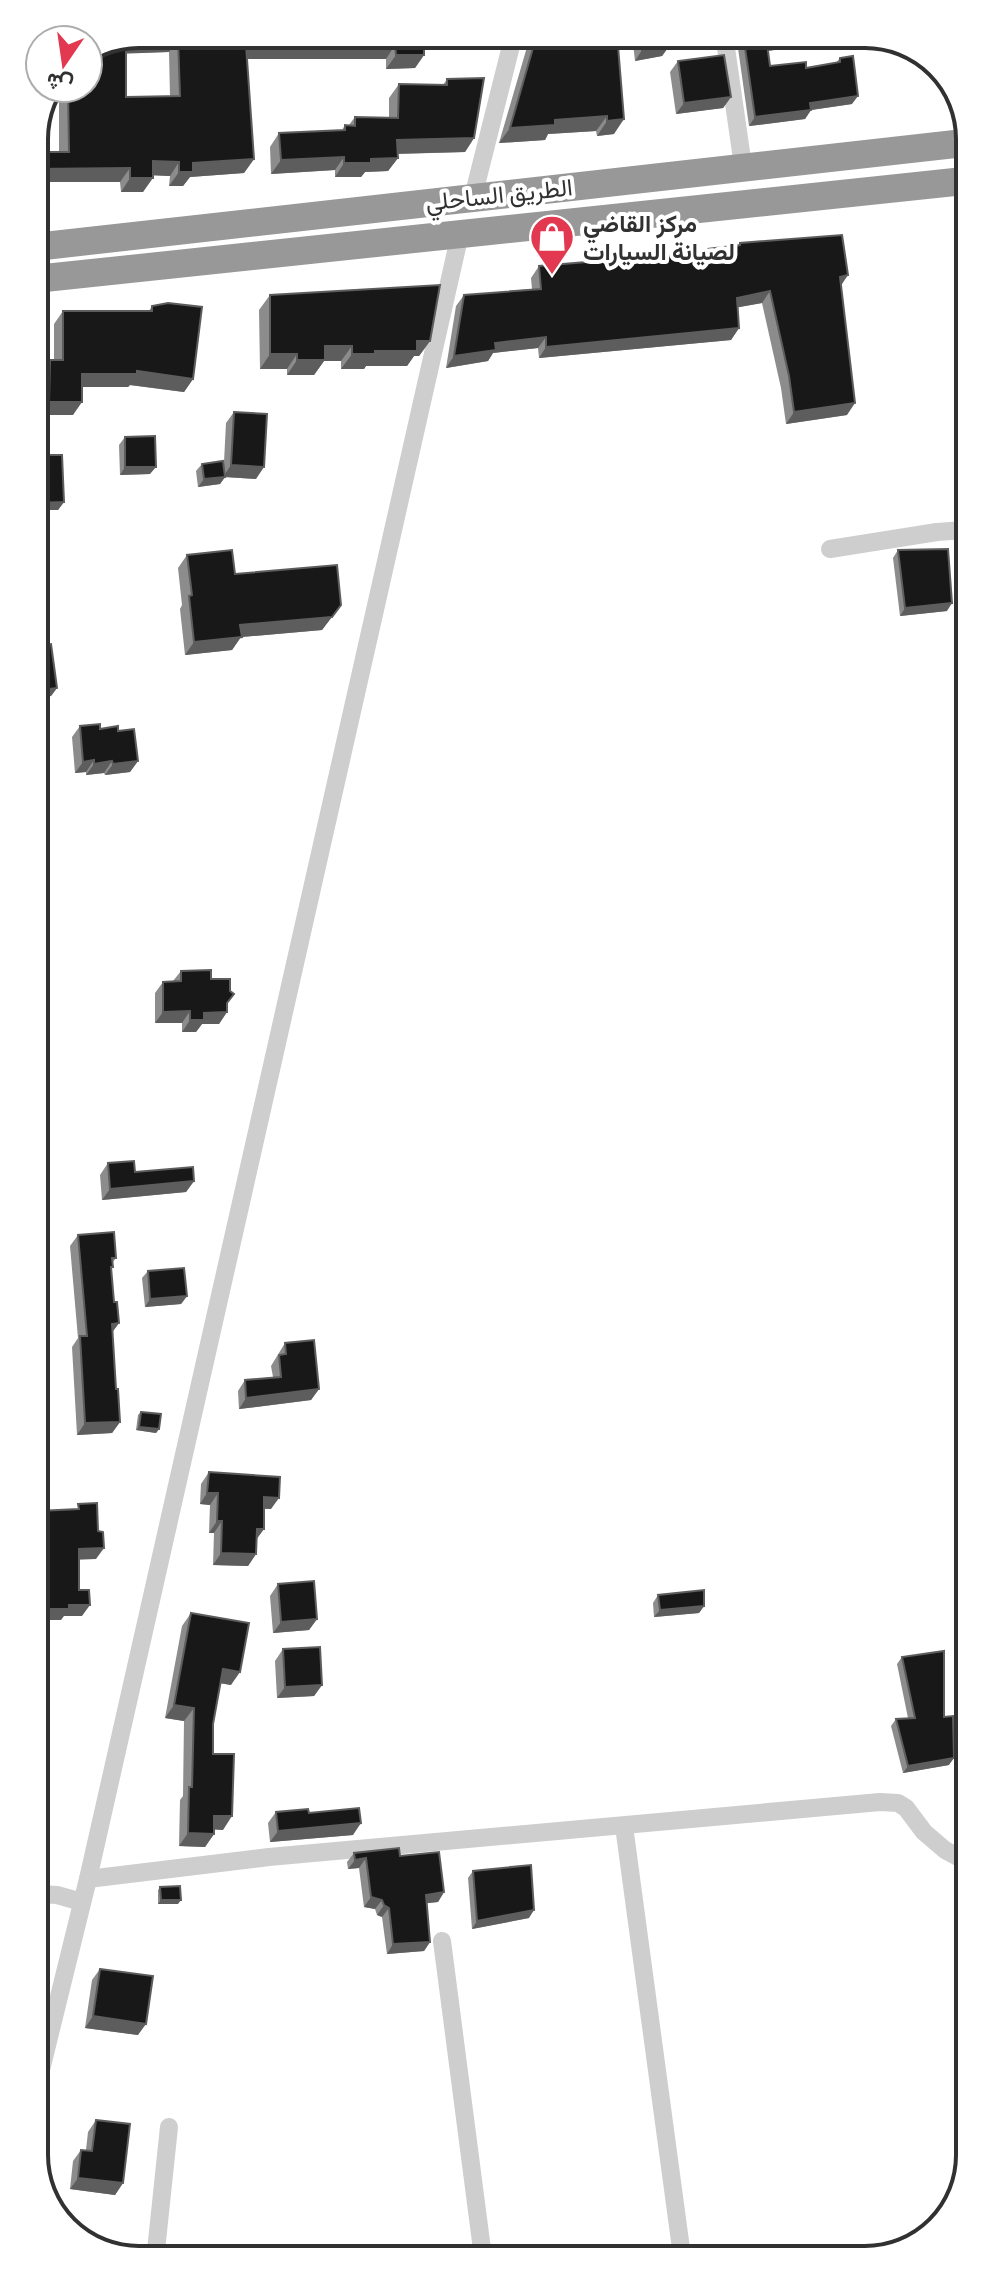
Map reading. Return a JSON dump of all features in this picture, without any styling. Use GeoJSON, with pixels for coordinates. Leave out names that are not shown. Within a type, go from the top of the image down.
{"type":"FeatureCollection","features":[{"type":"Feature","properties":{"kind":"highway","name":"الطريق الساحلي"},"geometry":{"type":"LineString","coordinates":[[48,246],[956,144]]}},
{"type":"Feature","properties":{"kind":"highway","name":"الطريق الساحلي"},"geometry":{"type":"LineString","coordinates":[[48,278],[956,182]]}},
{"type":"Feature","properties":{"kind":"street"},"geometry":{"type":"LineString","coordinates":[[473,197],[510,48]]}},
{"type":"Feature","properties":{"kind":"street"},"geometry":{"type":"LineString","coordinates":[[726,48],[743,166]]}},
{"type":"Feature","properties":{"kind":"street"},"geometry":{"type":"LineString","coordinates":[[48,2041],[88,1879],[460,234]]}},
{"type":"Feature","properties":{"kind":"street"},"geometry":{"type":"LineString","coordinates":[[830,549],[956,531]]}},
{"type":"Feature","properties":{"kind":"street"},"geometry":{"type":"LineString","coordinates":[[88,1879],[285,1856],[880,1802],[898,1803],[906,1808],[924,1832],[956,1856]]}},
{"type":"Feature","properties":{"kind":"street"},"geometry":{"type":"LineString","coordinates":[[624,1826],[681,2246]]}},
{"type":"Feature","properties":{"kind":"street"},"geometry":{"type":"LineString","coordinates":[[48,1894],[82,1902]]}},
{"type":"Feature","properties":{"kind":"street"},"geometry":{"type":"LineString","coordinates":[[442,1941],[482,2246]]}},
{"type":"Feature","properties":{"kind":"street"},"geometry":{"type":"LineString","coordinates":[[156,2246],[169,2127]]}},
{"type":"Feature","properties":{"kind":"building"},"geometry":{"type":"Polygon","coordinates":[[[178,48],[246,48],[254,159],[193,163],[193,172],[179,172],[179,162],[153,161],[153,178],[130,178],[130,168],[48,169],[48,152],[69,152],[68,104],[104,104],[104,55],[126,49],[126,97],[180,96],[178,48]]]}},
{"type":"Feature","properties":{"kind":"building"},"geometry":{"type":"Polygon","coordinates":[[[395,48],[424,48],[424,55],[396,55],[395,48]]]}},
{"type":"Feature","properties":{"kind":"building"},"geometry":{"type":"Polygon","coordinates":[[[533,48],[618,48],[624,119],[607,121],[607,116],[555,120],[555,125],[510,128],[533,48]]]}},
{"type":"Feature","properties":{"kind":"building"},"geometry":{"type":"Polygon","coordinates":[[[745,48],[768,48],[770,66],[806,62],[806,68],[840,62],[840,58],[853,56],[858,96],[810,103],[811,110],[755,117],[745,48]]]}},
{"type":"Feature","properties":{"kind":"building"},"geometry":{"type":"Polygon","coordinates":[[[724,55],[731,97],[684,103],[678,61],[724,55]]]}},
{"type":"Feature","properties":{"kind":"building"},"geometry":{"type":"Polygon","coordinates":[[[484,78],[474,138],[397,140],[398,158],[371,159],[371,163],[344,163],[344,157],[281,160],[279,133],[345,130],[345,125],[355,126],[355,117],[398,118],[399,84],[447,85],[447,79],[484,78]]]}},
{"type":"Feature","properties":{"kind":"building"},"geometry":{"type":"Polygon","coordinates":[[[842,235],[848,275],[840,277],[855,403],[794,412],[770,291],[737,298],[739,328],[546,347],[546,337],[495,343],[496,350],[454,356],[464,295],[541,289],[539,266],[708,252],[708,249],[740,243],[842,235]]]}},
{"type":"Feature","properties":{"kind":"building"},"geometry":{"type":"Polygon","coordinates":[[[440,285],[430,341],[417,341],[417,351],[352,354],[352,346],[325,346],[325,360],[297,360],[297,354],[270,354],[270,295],[440,285]]]}},
{"type":"Feature","properties":{"kind":"building"},"geometry":{"type":"Polygon","coordinates":[[[168,303],[202,307],[193,379],[137,371],[137,374],[82,374],[82,402],[49,402],[50,360],[63,360],[63,311],[152,311],[152,306],[168,303]]]}},
{"type":"Feature","properties":{"kind":"building"},"geometry":{"type":"Polygon","coordinates":[[[234,412],[267,414],[264,467],[231,465],[234,412]]]}},
{"type":"Feature","properties":{"kind":"building"},"geometry":{"type":"Polygon","coordinates":[[[155,436],[156,467],[125,467],[125,437],[155,436]]]}},
{"type":"Feature","properties":{"kind":"building"},"geometry":{"type":"Polygon","coordinates":[[[48,455],[62,455],[64,502],[48,503],[48,455]]]}},
{"type":"Feature","properties":{"kind":"building"},"geometry":{"type":"Polygon","coordinates":[[[223,461],[225,477],[204,479],[202,464],[223,461]]]}},
{"type":"Feature","properties":{"kind":"building"},"geometry":{"type":"Polygon","coordinates":[[[948,549],[952,603],[905,608],[898,550],[948,549]]]}},
{"type":"Feature","properties":{"kind":"building"},"geometry":{"type":"Polygon","coordinates":[[[232,550],[235,574],[337,565],[341,605],[332,617],[240,625],[242,637],[194,642],[187,555],[232,550]]]}},
{"type":"Feature","properties":{"kind":"building"},"geometry":{"type":"Polygon","coordinates":[[[48,644],[51,644],[57,688],[48,689],[48,644]]]}},
{"type":"Feature","properties":{"kind":"building"},"geometry":{"type":"Polygon","coordinates":[[[100,724],[100,729],[118,726],[118,731],[134,729],[138,761],[113,764],[112,761],[83,762],[80,726],[100,724]]]}},
{"type":"Feature","properties":{"kind":"building"},"geometry":{"type":"Polygon","coordinates":[[[211,970],[211,979],[230,979],[230,991],[234,994],[227,1003],[227,1012],[204,1013],[204,1020],[190,1020],[190,1011],[163,1012],[163,982],[181,981],[181,971],[211,970]]]}},
{"type":"Feature","properties":{"kind":"building"},"geometry":{"type":"Polygon","coordinates":[[[134,1161],[135,1172],[193,1167],[194,1181],[110,1189],[108,1163],[134,1161]]]}},
{"type":"Feature","properties":{"kind":"building"},"geometry":{"type":"Polygon","coordinates":[[[114,1232],[116,1258],[112,1258],[111,1267],[119,1323],[112,1324],[120,1422],[85,1423],[80,1336],[87,1336],[78,1235],[114,1232]]]}},
{"type":"Feature","properties":{"kind":"building"},"geometry":{"type":"Polygon","coordinates":[[[184,1268],[187,1296],[150,1299],[148,1271],[184,1268]]]}},
{"type":"Feature","properties":{"kind":"building"},"geometry":{"type":"Polygon","coordinates":[[[314,1340],[319,1389],[246,1398],[245,1380],[281,1377],[279,1355],[286,1354],[285,1343],[314,1340]]]}},
{"type":"Feature","properties":{"kind":"building"},"geometry":{"type":"Polygon","coordinates":[[[141,1412],[161,1414],[159,1429],[139,1427],[141,1412]]]}},
{"type":"Feature","properties":{"kind":"building"},"geometry":{"type":"Polygon","coordinates":[[[209,1472],[280,1477],[279,1498],[264,1497],[264,1529],[257,1529],[256,1554],[221,1553],[222,1521],[217,1521],[218,1493],[207,1493],[209,1472]]]}},
{"type":"Feature","properties":{"kind":"building"},"geometry":{"type":"Polygon","coordinates":[[[97,1503],[98,1531],[103,1532],[104,1548],[79,1549],[79,1590],[89,1590],[90,1605],[48,1609],[48,1511],[79,1509],[78,1504],[97,1503]]]}},
{"type":"Feature","properties":{"kind":"building"},"geometry":{"type":"Polygon","coordinates":[[[314,1581],[317,1619],[281,1622],[278,1584],[314,1581]]]}},
{"type":"Feature","properties":{"kind":"building"},"geometry":{"type":"Polygon","coordinates":[[[704,1590],[704,1606],[660,1610],[658,1595],[704,1590]]]}},
{"type":"Feature","properties":{"kind":"building"},"geometry":{"type":"Polygon","coordinates":[[[191,1613],[249,1623],[240,1672],[223,1669],[213,1724],[213,1754],[234,1754],[232,1816],[214,1816],[214,1834],[188,1833],[194,1708],[174,1705],[191,1613]]]}},
{"type":"Feature","properties":{"kind":"building"},"geometry":{"type":"Polygon","coordinates":[[[320,1647],[322,1685],[285,1687],[283,1649],[320,1647]]]}},
{"type":"Feature","properties":{"kind":"building"},"geometry":{"type":"Polygon","coordinates":[[[944,1651],[944,1717],[953,1716],[954,1758],[908,1766],[896,1719],[915,1718],[902,1657],[944,1651]]]}},
{"type":"Feature","properties":{"kind":"building"},"geometry":{"type":"Polygon","coordinates":[[[359,1808],[361,1823],[278,1831],[276,1812],[308,1809],[309,1813],[359,1808]]]}},
{"type":"Feature","properties":{"kind":"building"},"geometry":{"type":"Polygon","coordinates":[[[399,1848],[400,1856],[439,1852],[444,1892],[426,1895],[430,1942],[393,1944],[389,1908],[382,1900],[371,1897],[366,1858],[355,1860],[354,1853],[399,1848]]]}},
{"type":"Feature","properties":{"kind":"building"},"geometry":{"type":"Polygon","coordinates":[[[531,1865],[534,1910],[477,1921],[473,1871],[531,1865]]]}},
{"type":"Feature","properties":{"kind":"building"},"geometry":{"type":"Polygon","coordinates":[[[180,1886],[181,1900],[161,1900],[160,1887],[180,1886]]]}},
{"type":"Feature","properties":{"kind":"building"},"geometry":{"type":"Polygon","coordinates":[[[100,1969],[153,1976],[146,2024],[93,2016],[100,1969]]]}},
{"type":"Feature","properties":{"kind":"building"},"geometry":{"type":"Polygon","coordinates":[[[96,2120],[130,2124],[123,2183],[78,2178],[81,2150],[92,2151],[96,2120]]]}},
{"type":"Feature","properties":{"kind":"place","name":"مركز القاضي لصيانة السيارات"},"geometry":{"type":"Point","coordinates":[552,276]}}]}
